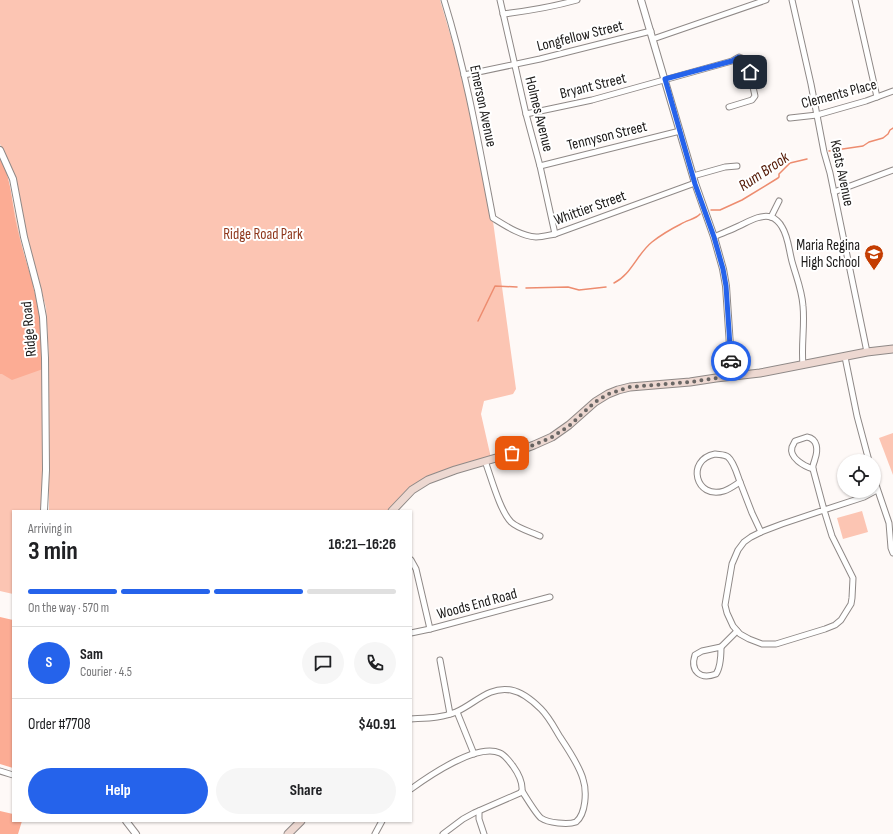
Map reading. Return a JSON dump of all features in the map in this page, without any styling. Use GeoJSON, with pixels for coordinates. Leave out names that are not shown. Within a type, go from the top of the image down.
{"type":"FeatureCollection","features":[{"type":"Feature","properties":{"kind":"main road"},"geometry":{"type":"LineString","coordinates":[[393,510],[412,490],[428,480],[534,445],[552,437],[569,426],[595,402],[608,394],[630,387],[760,374],[867,352],[893,349]]}},
{"type":"Feature","properties":{"kind":"main road"},"geometry":{"type":"LineString","coordinates":[[288,834],[300,822]]}},
{"type":"Feature","properties":{"kind":"street","name":"Emerson Avenue"},"geometry":{"type":"LineString","coordinates":[[444,0],[464,75],[493,218]]}},
{"type":"Feature","properties":{"kind":"street","name":"Holmes Avenue"},"geometry":{"type":"LineString","coordinates":[[500,0],[555,234]]}},
{"type":"Feature","properties":{"kind":"street"},"geometry":{"type":"LineString","coordinates":[[503,14],[555,6],[577,0]]}},
{"type":"Feature","properties":{"kind":"street"},"geometry":{"type":"LineString","coordinates":[[641,0],[695,184],[714,237],[723,269],[726,286],[732,376]]}},
{"type":"Feature","properties":{"kind":"street"},"geometry":{"type":"LineString","coordinates":[[653,39],[766,0]]}},
{"type":"Feature","properties":{"kind":"street","name":"Keats Avenue"},"geometry":{"type":"LineString","coordinates":[[792,0],[867,352]]}},
{"type":"Feature","properties":{"kind":"street"},"geometry":{"type":"LineString","coordinates":[[855,0],[878,97]]}},
{"type":"Feature","properties":{"kind":"street","name":"Longfellow Street"},"geometry":{"type":"LineString","coordinates":[[464,75],[651,31]]}},
{"type":"Feature","properties":{"kind":"street","name":"Bryant Street"},"geometry":{"type":"LineString","coordinates":[[526,114],[592,100],[732,61],[739,57],[747,60],[755,96],[752,100],[729,107]]}},
{"type":"Feature","properties":{"kind":"street","name":"Clements Place"},"geometry":{"type":"LineString","coordinates":[[790,118],[817,115],[866,101],[893,91]]}},
{"type":"Feature","properties":{"kind":"street","name":"Tennyson Street"},"geometry":{"type":"LineString","coordinates":[[540,166],[680,130]]}},
{"type":"Feature","properties":{"kind":"street","name":"Ridge Road"},"geometry":{"type":"LineString","coordinates":[[0,150],[12,179],[24,237],[40,297],[43,317],[46,470],[44,510]]}},
{"type":"Feature","properties":{"kind":"street"},"geometry":{"type":"LineString","coordinates":[[693,176],[725,167],[737,166]]}},
{"type":"Feature","properties":{"kind":"street"},"geometry":{"type":"LineString","coordinates":[[834,192],[893,170]]}},
{"type":"Feature","properties":{"kind":"street","name":"Whittier Street"},"geometry":{"type":"LineString","coordinates":[[493,218],[505,226],[528,236],[544,237],[695,184]]}},
{"type":"Feature","properties":{"kind":"street"},"geometry":{"type":"LineString","coordinates":[[771,217],[779,201]]}},
{"type":"Feature","properties":{"kind":"street"},"geometry":{"type":"LineString","coordinates":[[714,237],[760,217],[771,217],[781,225],[785,231],[802,292],[804,323],[802,356],[803,365]]}},
{"type":"Feature","properties":{"kind":"street"},"geometry":{"type":"LineString","coordinates":[[845,357],[867,454]]}},
{"type":"Feature","properties":{"kind":"street"},"geometry":{"type":"LineString","coordinates":[[813,469],[799,462],[793,454],[792,447],[795,441],[807,437],[812,438],[816,445],[815,459],[812,466],[813,469],[824,510],[832,536],[853,578],[851,604],[841,620],[835,625],[776,644],[762,644],[740,634],[733,626],[726,613],[725,605],[732,564],[738,550],[744,542],[761,532],[824,510],[861,498]]}},
{"type":"Feature","properties":{"kind":"street"},"geometry":{"type":"LineString","coordinates":[[740,482],[723,491],[715,492],[706,490],[702,487],[698,478],[698,467],[702,459],[715,454],[727,457],[731,461],[740,482],[752,513],[761,532]]}},
{"type":"Feature","properties":{"kind":"street"},"geometry":{"type":"LineString","coordinates":[[486,461],[499,499],[511,522],[516,526],[540,536]]}},
{"type":"Feature","properties":{"kind":"street"},"geometry":{"type":"LineString","coordinates":[[880,498],[889,522],[891,548],[893,553]]}},
{"type":"Feature","properties":{"kind":"street"},"geometry":{"type":"LineString","coordinates":[[412,562],[416,569],[430,629]]}},
{"type":"Feature","properties":{"kind":"street","name":"Woods End Road"},"geometry":{"type":"LineString","coordinates":[[412,633],[550,597]]}},
{"type":"Feature","properties":{"kind":"street"},"geometry":{"type":"LineString","coordinates":[[721,647],[717,672],[714,675],[699,674],[693,665],[695,654],[721,647],[737,631]]}},
{"type":"Feature","properties":{"kind":"street"},"geometry":{"type":"LineString","coordinates":[[440,660],[450,714]]}},
{"type":"Feature","properties":{"kind":"street"},"geometry":{"type":"LineString","coordinates":[[412,719],[431,718],[458,712],[485,694],[491,692],[503,689],[518,692],[529,698],[549,719],[571,754],[583,779],[586,794],[582,815],[578,821],[572,824],[551,822],[541,818],[522,791],[518,773],[509,760],[499,752],[493,751],[474,754],[456,761],[412,788]]}},
{"type":"Feature","properties":{"kind":"street"},"geometry":{"type":"LineString","coordinates":[[458,712],[474,754]]}},
{"type":"Feature","properties":{"kind":"street"},"geometry":{"type":"LineString","coordinates":[[0,771],[12,775]]}},
{"type":"Feature","properties":{"kind":"street"},"geometry":{"type":"LineString","coordinates":[[443,834],[463,819],[522,791]]}},
{"type":"Feature","properties":{"kind":"street"},"geometry":{"type":"LineString","coordinates":[[479,811],[479,819],[484,834]]}},
{"type":"Feature","properties":{"kind":"street"},"geometry":{"type":"LineString","coordinates":[[127,822],[136,834]]}},
{"type":"Feature","properties":{"kind":"street"},"geometry":{"type":"LineString","coordinates":[[374,834],[381,822]]}},
{"type":"Feature","properties":{"kind":"green space","name":"Ridge Road Park"},"geometry":{"type":"Polygon","coordinates":[[[0,0],[440,0],[464,81],[492,214],[516,389],[513,394],[484,401],[481,414],[491,458],[450,469],[396,502],[389,510],[49,510],[49,358],[46,308],[26,231],[17,185],[0,144],[0,0]]]}},
{"type":"Feature","properties":{"kind":"green space"},"geometry":{"type":"Polygon","coordinates":[[[0,158],[9,184],[27,267],[34,286],[39,308],[44,386],[41,510],[12,510],[12,594],[0,591],[0,158]]]}},
{"type":"Feature","properties":{"kind":"green space"},"geometry":{"type":"Polygon","coordinates":[[[893,433],[893,475],[879,438],[893,433]]]}},
{"type":"Feature","properties":{"kind":"green space"},"geometry":{"type":"Polygon","coordinates":[[[862,511],[868,532],[843,539],[837,518],[862,511]]]}},
{"type":"Feature","properties":{"kind":"shaded area"},"geometry":{"type":"Polygon","coordinates":[[[0,158],[9,181],[16,223],[34,286],[41,325],[43,369],[12,380],[0,374],[0,158]]]}},
{"type":"Feature","properties":{"kind":"shaded area"},"geometry":{"type":"Polygon","coordinates":[[[0,617],[12,620],[12,768],[0,764],[0,617]]]}},
{"type":"Feature","properties":{"kind":"shaded area"},"geometry":{"type":"Polygon","coordinates":[[[0,811],[12,814],[12,822],[22,822],[18,834],[0,834],[0,811]]]}},
{"type":"Feature","properties":{"kind":"waterway","name":"Rum Brook"},"geometry":{"type":"LineString","coordinates":[[829,151],[863,146],[869,142],[883,138],[893,128]]}},
{"type":"Feature","properties":{"kind":"waterway","name":"Rum Brook"},"geometry":{"type":"LineString","coordinates":[[711,210],[720,210],[742,200],[778,178],[779,174],[790,163],[807,159]]}},
{"type":"Feature","properties":{"kind":"waterway","name":"Rum Brook"},"geometry":{"type":"LineString","coordinates":[[614,283],[630,270],[642,252],[652,242],[670,230],[700,214]]}},
{"type":"Feature","properties":{"kind":"waterway","name":"Rum Brook"},"geometry":{"type":"LineString","coordinates":[[478,321],[495,286],[517,287]]}},
{"type":"Feature","properties":{"kind":"waterway","name":"Rum Brook"},"geometry":{"type":"LineString","coordinates":[[526,288],[568,287],[579,290],[606,287]]}},
{"type":"Feature","properties":{"kind":"way so far"},"geometry":{"type":"LineString","coordinates":[[512,453],[552,437],[569,426],[595,402],[608,394],[630,387],[690,382],[732,376],[731,361]]}},
{"type":"Feature","properties":{"kind":"place","name":"Maria Regina High School"},"geometry":{"type":"Point","coordinates":[874,271]}},
{"type":"Feature","properties":{"kind":"route"},"geometry":{"type":"LineString","coordinates":[[731,361],[726,286],[723,269],[714,237],[695,184],[665,79],[732,61],[739,57],[747,60],[750,72]]}}]}
